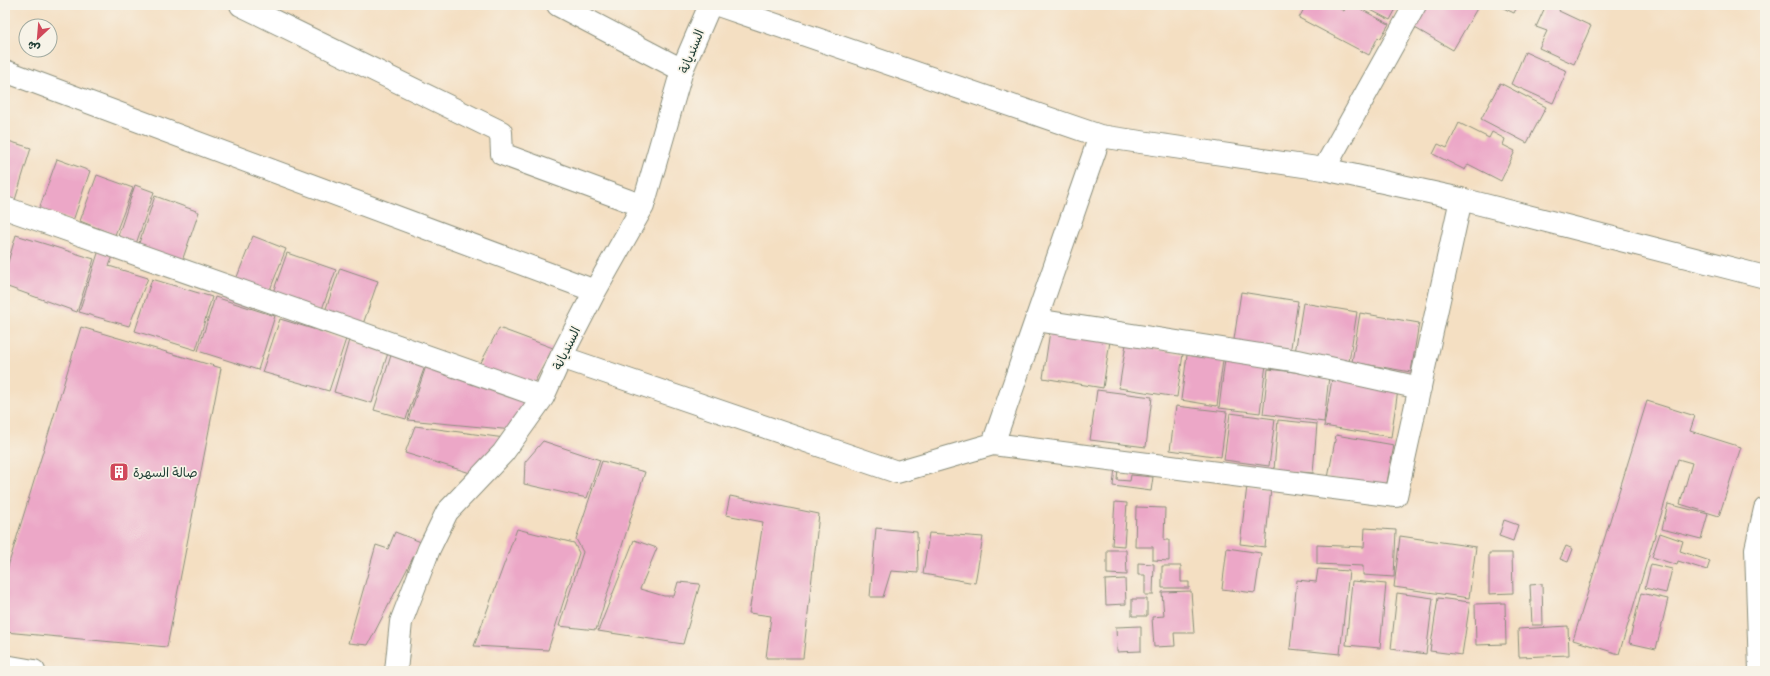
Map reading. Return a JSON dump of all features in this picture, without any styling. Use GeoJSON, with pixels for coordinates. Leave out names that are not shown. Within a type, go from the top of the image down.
{"type":"FeatureCollection","features":[{"type":"Feature","properties":{"kind":"street"},"geometry":{"type":"LineString","coordinates":[[241,5],[501,132],[502,154],[643,206]]}},
{"type":"Feature","properties":{"kind":"street"},"geometry":{"type":"LineString","coordinates":[[558,5],[682,70]]}},
{"type":"Feature","properties":{"kind":"street","name":"السنديانة"},"geometry":{"type":"LineString","coordinates":[[396,671],[401,622],[429,549],[447,512],[503,453],[543,398],[561,357],[595,291],[643,206],[682,70],[710,5]]}},
{"type":"Feature","properties":{"kind":"street"},"geometry":{"type":"LineString","coordinates":[[718,5],[1100,136],[1324,169],[1461,199],[1765,277]]}},
{"type":"Feature","properties":{"kind":"street"},"geometry":{"type":"LineString","coordinates":[[1324,169],[1415,5]]}},
{"type":"Feature","properties":{"kind":"street"},"geometry":{"type":"LineString","coordinates":[[5,71],[595,291]]}},
{"type":"Feature","properties":{"kind":"street"},"geometry":{"type":"LineString","coordinates":[[993,444],[1100,136]]}},
{"type":"Feature","properties":{"kind":"street"},"geometry":{"type":"LineString","coordinates":[[561,357],[897,472],[993,444],[1396,496],[1461,199]]}},
{"type":"Feature","properties":{"kind":"street"},"geometry":{"type":"LineString","coordinates":[[5,208],[543,398]]}},
{"type":"Feature","properties":{"kind":"street"},"geometry":{"type":"LineString","coordinates":[[1036,320],[1298,362],[1420,388]]}},
{"type":"Feature","properties":{"kind":"street"},"geometry":{"type":"LineString","coordinates":[[1760,671],[1756,549],[1765,509]]}},
{"type":"Feature","properties":{"kind":"street"},"geometry":{"type":"LineString","coordinates":[[5,666],[34,671]]}},
{"type":"Feature","properties":{"kind":"building"},"geometry":{"type":"Polygon","coordinates":[[[1306,5],[1333,5],[1344,11],[1347,5],[1353,5],[1389,24],[1380,39],[1378,37],[1369,55],[1299,18],[1306,5]]]}},
{"type":"Feature","properties":{"kind":"building"},"geometry":{"type":"Polygon","coordinates":[[[1361,5],[1398,5],[1390,20],[1361,5]]]}},
{"type":"Feature","properties":{"kind":"building"},"geometry":{"type":"Polygon","coordinates":[[[1419,5],[1479,5],[1453,50],[1408,24],[1419,5]]]}},
{"type":"Feature","properties":{"kind":"building"},"geometry":{"type":"Polygon","coordinates":[[[1497,5],[1518,5],[1514,13],[1497,5]]]}},
{"type":"Feature","properties":{"kind":"building"},"geometry":{"type":"Polygon","coordinates":[[[1546,5],[1553,5],[1560,8],[1559,11],[1591,26],[1574,64],[1539,48],[1547,31],[1536,27],[1546,5]]]}},
{"type":"Feature","properties":{"kind":"building"},"geometry":{"type":"Polygon","coordinates":[[[1525,52],[1567,71],[1553,103],[1511,84],[1525,52]]]}},
{"type":"Feature","properties":{"kind":"building"},"geometry":{"type":"Polygon","coordinates":[[[1500,83],[1546,107],[1527,143],[1481,119],[1500,83]]]}},
{"type":"Feature","properties":{"kind":"building"},"geometry":{"type":"Polygon","coordinates":[[[1459,123],[1489,138],[1492,132],[1505,139],[1503,145],[1515,151],[1501,181],[1468,164],[1465,170],[1433,154],[1438,144],[1447,148],[1459,123]]]}},
{"type":"Feature","properties":{"kind":"building"},"geometry":{"type":"Polygon","coordinates":[[[5,140],[31,148],[15,200],[5,196],[5,140]]]}},
{"type":"Feature","properties":{"kind":"building"},"geometry":{"type":"Polygon","coordinates":[[[57,159],[90,171],[73,221],[39,209],[57,159]]]}},
{"type":"Feature","properties":{"kind":"building"},"geometry":{"type":"Polygon","coordinates":[[[97,175],[133,188],[115,235],[80,221],[97,175]]]}},
{"type":"Feature","properties":{"kind":"building"},"geometry":{"type":"Polygon","coordinates":[[[135,185],[154,192],[136,244],[118,236],[135,185]]]}},
{"type":"Feature","properties":{"kind":"building"},"geometry":{"type":"Polygon","coordinates":[[[155,196],[199,212],[182,261],[138,246],[155,196]]]}},
{"type":"Feature","properties":{"kind":"building"},"geometry":{"type":"Polygon","coordinates":[[[16,235],[94,259],[77,312],[5,286],[5,272],[16,235]]]}},
{"type":"Feature","properties":{"kind":"building"},"geometry":{"type":"Polygon","coordinates":[[[253,236],[286,249],[268,295],[235,282],[253,236]]]}},
{"type":"Feature","properties":{"kind":"building"},"geometry":{"type":"Polygon","coordinates":[[[99,250],[113,256],[109,266],[148,278],[129,326],[79,312],[99,250]]]}},
{"type":"Feature","properties":{"kind":"building"},"geometry":{"type":"Polygon","coordinates":[[[287,253],[336,270],[321,312],[272,295],[287,253]]]}},
{"type":"Feature","properties":{"kind":"building"},"geometry":{"type":"Polygon","coordinates":[[[340,268],[378,281],[362,327],[324,314],[340,268]]]}},
{"type":"Feature","properties":{"kind":"building"},"geometry":{"type":"Polygon","coordinates":[[[152,279],[212,297],[196,350],[135,331],[152,279]]]}},
{"type":"Feature","properties":{"kind":"building"},"geometry":{"type":"Polygon","coordinates":[[[1241,292],[1298,301],[1290,354],[1233,346],[1241,292]]]}},
{"type":"Feature","properties":{"kind":"building"},"geometry":{"type":"Polygon","coordinates":[[[215,297],[275,316],[258,370],[198,351],[215,297]]]}},
{"type":"Feature","properties":{"kind":"building"},"geometry":{"type":"Polygon","coordinates":[[[1303,303],[1357,312],[1349,362],[1295,353],[1303,303]]]}},
{"type":"Feature","properties":{"kind":"building"},"geometry":{"type":"Polygon","coordinates":[[[1360,313],[1419,323],[1411,372],[1352,362],[1360,313]]]}},
{"type":"Feature","properties":{"kind":"building"},"geometry":{"type":"Polygon","coordinates":[[[280,319],[346,339],[329,391],[262,372],[280,319]]]}},
{"type":"Feature","properties":{"kind":"building","name":"صالة السهرة"},"geometry":{"type":"Polygon","coordinates":[[[81,327],[221,368],[167,647],[5,632],[5,576],[81,327]]]}},
{"type":"Feature","properties":{"kind":"building"},"geometry":{"type":"Polygon","coordinates":[[[499,328],[553,348],[529,392],[476,372],[499,328]]]}},
{"type":"Feature","properties":{"kind":"building"},"geometry":{"type":"Polygon","coordinates":[[[1050,331],[1110,341],[1103,388],[1043,378],[1050,331]]]}},
{"type":"Feature","properties":{"kind":"building"},"geometry":{"type":"Polygon","coordinates":[[[349,340],[388,353],[372,403],[334,392],[349,340]]]}},
{"type":"Feature","properties":{"kind":"building"},"geometry":{"type":"Polygon","coordinates":[[[1126,344],[1183,354],[1177,397],[1119,388],[1126,344]]]}},
{"type":"Feature","properties":{"kind":"building"},"geometry":{"type":"Polygon","coordinates":[[[392,352],[425,366],[406,419],[374,410],[392,352]]]}},
{"type":"Feature","properties":{"kind":"building"},"geometry":{"type":"Polygon","coordinates":[[[1187,355],[1223,360],[1217,406],[1181,400],[1187,355]]]}},
{"type":"Feature","properties":{"kind":"building"},"geometry":{"type":"Polygon","coordinates":[[[1225,359],[1266,364],[1260,413],[1219,408],[1225,359]]]}},
{"type":"Feature","properties":{"kind":"building"},"geometry":{"type":"Polygon","coordinates":[[[426,366],[531,401],[513,430],[408,420],[426,366]]]}},
{"type":"Feature","properties":{"kind":"building"},"geometry":{"type":"Polygon","coordinates":[[[1268,369],[1329,376],[1324,422],[1263,414],[1268,369]]]}},
{"type":"Feature","properties":{"kind":"building"},"geometry":{"type":"Polygon","coordinates":[[[1332,379],[1398,390],[1391,437],[1324,426],[1332,379]]]}},
{"type":"Feature","properties":{"kind":"building"},"geometry":{"type":"Polygon","coordinates":[[[1097,390],[1152,397],[1146,447],[1090,440],[1097,390]]]}},
{"type":"Feature","properties":{"kind":"building"},"geometry":{"type":"Polygon","coordinates":[[[1647,401],[1695,416],[1690,431],[1741,447],[1719,516],[1680,504],[1692,463],[1678,459],[1619,654],[1573,640],[1647,401]]]}},
{"type":"Feature","properties":{"kind":"building"},"geometry":{"type":"Polygon","coordinates":[[[1176,406],[1227,412],[1221,457],[1170,450],[1176,406]]]}},
{"type":"Feature","properties":{"kind":"building"},"geometry":{"type":"Polygon","coordinates":[[[1230,413],[1275,419],[1269,466],[1224,460],[1230,413]]]}},
{"type":"Feature","properties":{"kind":"building"},"geometry":{"type":"Polygon","coordinates":[[[1278,420],[1317,424],[1313,473],[1274,470],[1278,420]]]}},
{"type":"Feature","properties":{"kind":"building"},"geometry":{"type":"Polygon","coordinates":[[[415,426],[512,439],[477,475],[405,453],[415,426]]]}},
{"type":"Feature","properties":{"kind":"building"},"geometry":{"type":"Polygon","coordinates":[[[1336,435],[1394,445],[1386,488],[1328,478],[1336,435]]]}},
{"type":"Feature","properties":{"kind":"building"},"geometry":{"type":"Polygon","coordinates":[[[543,441],[600,460],[587,498],[524,484],[525,462],[543,441]]]}},
{"type":"Feature","properties":{"kind":"building"},"geometry":{"type":"Polygon","coordinates":[[[602,461],[645,472],[596,630],[559,626],[583,552],[576,539],[602,461]]]}},
{"type":"Feature","properties":{"kind":"building"},"geometry":{"type":"Polygon","coordinates":[[[1115,467],[1118,467],[1117,480],[1130,481],[1131,475],[1153,477],[1151,491],[1113,486],[1115,467]]]}},
{"type":"Feature","properties":{"kind":"building"},"geometry":{"type":"Polygon","coordinates":[[[1247,486],[1271,489],[1265,547],[1240,544],[1247,486]]]}},
{"type":"Feature","properties":{"kind":"building"},"geometry":{"type":"Polygon","coordinates":[[[730,496],[819,514],[803,658],[766,658],[771,616],[749,613],[763,522],[726,515],[730,496]]]}},
{"type":"Feature","properties":{"kind":"building"},"geometry":{"type":"Polygon","coordinates":[[[1115,502],[1127,503],[1124,546],[1112,545],[1115,502]]]}},
{"type":"Feature","properties":{"kind":"building"},"geometry":{"type":"Polygon","coordinates":[[[1668,504],[1708,514],[1701,539],[1662,529],[1668,504]]]}},
{"type":"Feature","properties":{"kind":"building"},"geometry":{"type":"Polygon","coordinates":[[[1136,507],[1165,508],[1164,540],[1169,540],[1169,561],[1153,560],[1153,547],[1135,547],[1136,507]]]}},
{"type":"Feature","properties":{"kind":"building"},"geometry":{"type":"Polygon","coordinates":[[[1504,520],[1518,525],[1513,541],[1499,536],[1504,520]]]}},
{"type":"Feature","properties":{"kind":"building"},"geometry":{"type":"Polygon","coordinates":[[[876,528],[917,532],[918,573],[891,571],[883,597],[870,597],[876,528]]]}},
{"type":"Feature","properties":{"kind":"building"},"geometry":{"type":"Polygon","coordinates":[[[1365,528],[1396,530],[1394,577],[1363,575],[1363,566],[1317,564],[1317,545],[1364,547],[1365,528]]]}},
{"type":"Feature","properties":{"kind":"building"},"geometry":{"type":"Polygon","coordinates":[[[517,529],[574,543],[579,553],[548,650],[474,646],[517,529]]]}},
{"type":"Feature","properties":{"kind":"building"},"geometry":{"type":"Polygon","coordinates":[[[395,532],[421,542],[368,645],[348,643],[376,545],[388,549],[395,532]]]}},
{"type":"Feature","properties":{"kind":"building"},"geometry":{"type":"Polygon","coordinates":[[[929,533],[983,537],[975,583],[923,574],[929,533]]]}},
{"type":"Feature","properties":{"kind":"building"},"geometry":{"type":"Polygon","coordinates":[[[1660,533],[1683,541],[1680,551],[1710,561],[1707,570],[1678,561],[1677,565],[1652,557],[1660,533]]]}},
{"type":"Feature","properties":{"kind":"building"},"geometry":{"type":"Polygon","coordinates":[[[1400,536],[1476,547],[1469,598],[1394,587],[1400,536]]]}},
{"type":"Feature","properties":{"kind":"building"},"geometry":{"type":"Polygon","coordinates":[[[634,540],[657,548],[640,589],[664,596],[674,596],[678,582],[700,584],[683,644],[598,631],[634,540]]]}},
{"type":"Feature","properties":{"kind":"building"},"geometry":{"type":"Polygon","coordinates":[[[1566,546],[1573,549],[1568,562],[1560,559],[1566,546]]]}},
{"type":"Feature","properties":{"kind":"building"},"geometry":{"type":"Polygon","coordinates":[[[1227,548],[1261,553],[1255,593],[1222,589],[1227,548]]]}},
{"type":"Feature","properties":{"kind":"building"},"geometry":{"type":"Polygon","coordinates":[[[1107,550],[1126,550],[1127,575],[1107,574],[1107,550]]]}},
{"type":"Feature","properties":{"kind":"building"},"geometry":{"type":"Polygon","coordinates":[[[1489,553],[1512,553],[1513,593],[1489,594],[1489,553]]]}},
{"type":"Feature","properties":{"kind":"building"},"geometry":{"type":"Polygon","coordinates":[[[1138,563],[1154,564],[1153,595],[1145,595],[1145,575],[1138,575],[1138,563]]]}},
{"type":"Feature","properties":{"kind":"building"},"geometry":{"type":"Polygon","coordinates":[[[1651,564],[1672,569],[1666,593],[1645,588],[1651,564]]]}},
{"type":"Feature","properties":{"kind":"building"},"geometry":{"type":"Polygon","coordinates":[[[1162,566],[1181,566],[1181,582],[1189,582],[1189,588],[1162,588],[1162,566]]]}},
{"type":"Feature","properties":{"kind":"building"},"geometry":{"type":"Polygon","coordinates":[[[1318,569],[1349,571],[1340,654],[1290,649],[1297,580],[1316,582],[1318,569]]]}},
{"type":"Feature","properties":{"kind":"building"},"geometry":{"type":"Polygon","coordinates":[[[1125,579],[1126,604],[1106,605],[1105,580],[1125,579]]]}},
{"type":"Feature","properties":{"kind":"building"},"geometry":{"type":"Polygon","coordinates":[[[1352,581],[1386,584],[1380,648],[1346,645],[1352,581]]]}},
{"type":"Feature","properties":{"kind":"building"},"geometry":{"type":"Polygon","coordinates":[[[1542,584],[1543,625],[1532,625],[1530,585],[1542,584]]]}},
{"type":"Feature","properties":{"kind":"building"},"geometry":{"type":"Polygon","coordinates":[[[1191,591],[1194,633],[1174,633],[1175,646],[1154,647],[1152,617],[1164,616],[1162,592],[1191,591]]]}},
{"type":"Feature","properties":{"kind":"building"},"geometry":{"type":"Polygon","coordinates":[[[1397,593],[1433,598],[1426,654],[1391,649],[1397,593]]]}},
{"type":"Feature","properties":{"kind":"building"},"geometry":{"type":"Polygon","coordinates":[[[1641,593],[1668,599],[1656,649],[1629,643],[1641,593]]]}},
{"type":"Feature","properties":{"kind":"building"},"geometry":{"type":"Polygon","coordinates":[[[1438,598],[1470,602],[1462,655],[1430,651],[1438,598]]]}},
{"type":"Feature","properties":{"kind":"building"},"geometry":{"type":"Polygon","coordinates":[[[1132,599],[1147,599],[1147,616],[1132,616],[1132,599]]]}},
{"type":"Feature","properties":{"kind":"building"},"geometry":{"type":"Polygon","coordinates":[[[1505,603],[1506,644],[1476,645],[1475,604],[1505,603]]]}},
{"type":"Feature","properties":{"kind":"building"},"geometry":{"type":"Polygon","coordinates":[[[1141,626],[1141,651],[1117,652],[1116,627],[1141,626]]]}},
{"type":"Feature","properties":{"kind":"building"},"geometry":{"type":"Polygon","coordinates":[[[1568,626],[1569,655],[1519,657],[1518,629],[1568,626]]]}},
{"type":"Feature","properties":{"kind":"place","name":"صالة السهرة"},"geometry":{"type":"Point","coordinates":[119,472]}}]}
